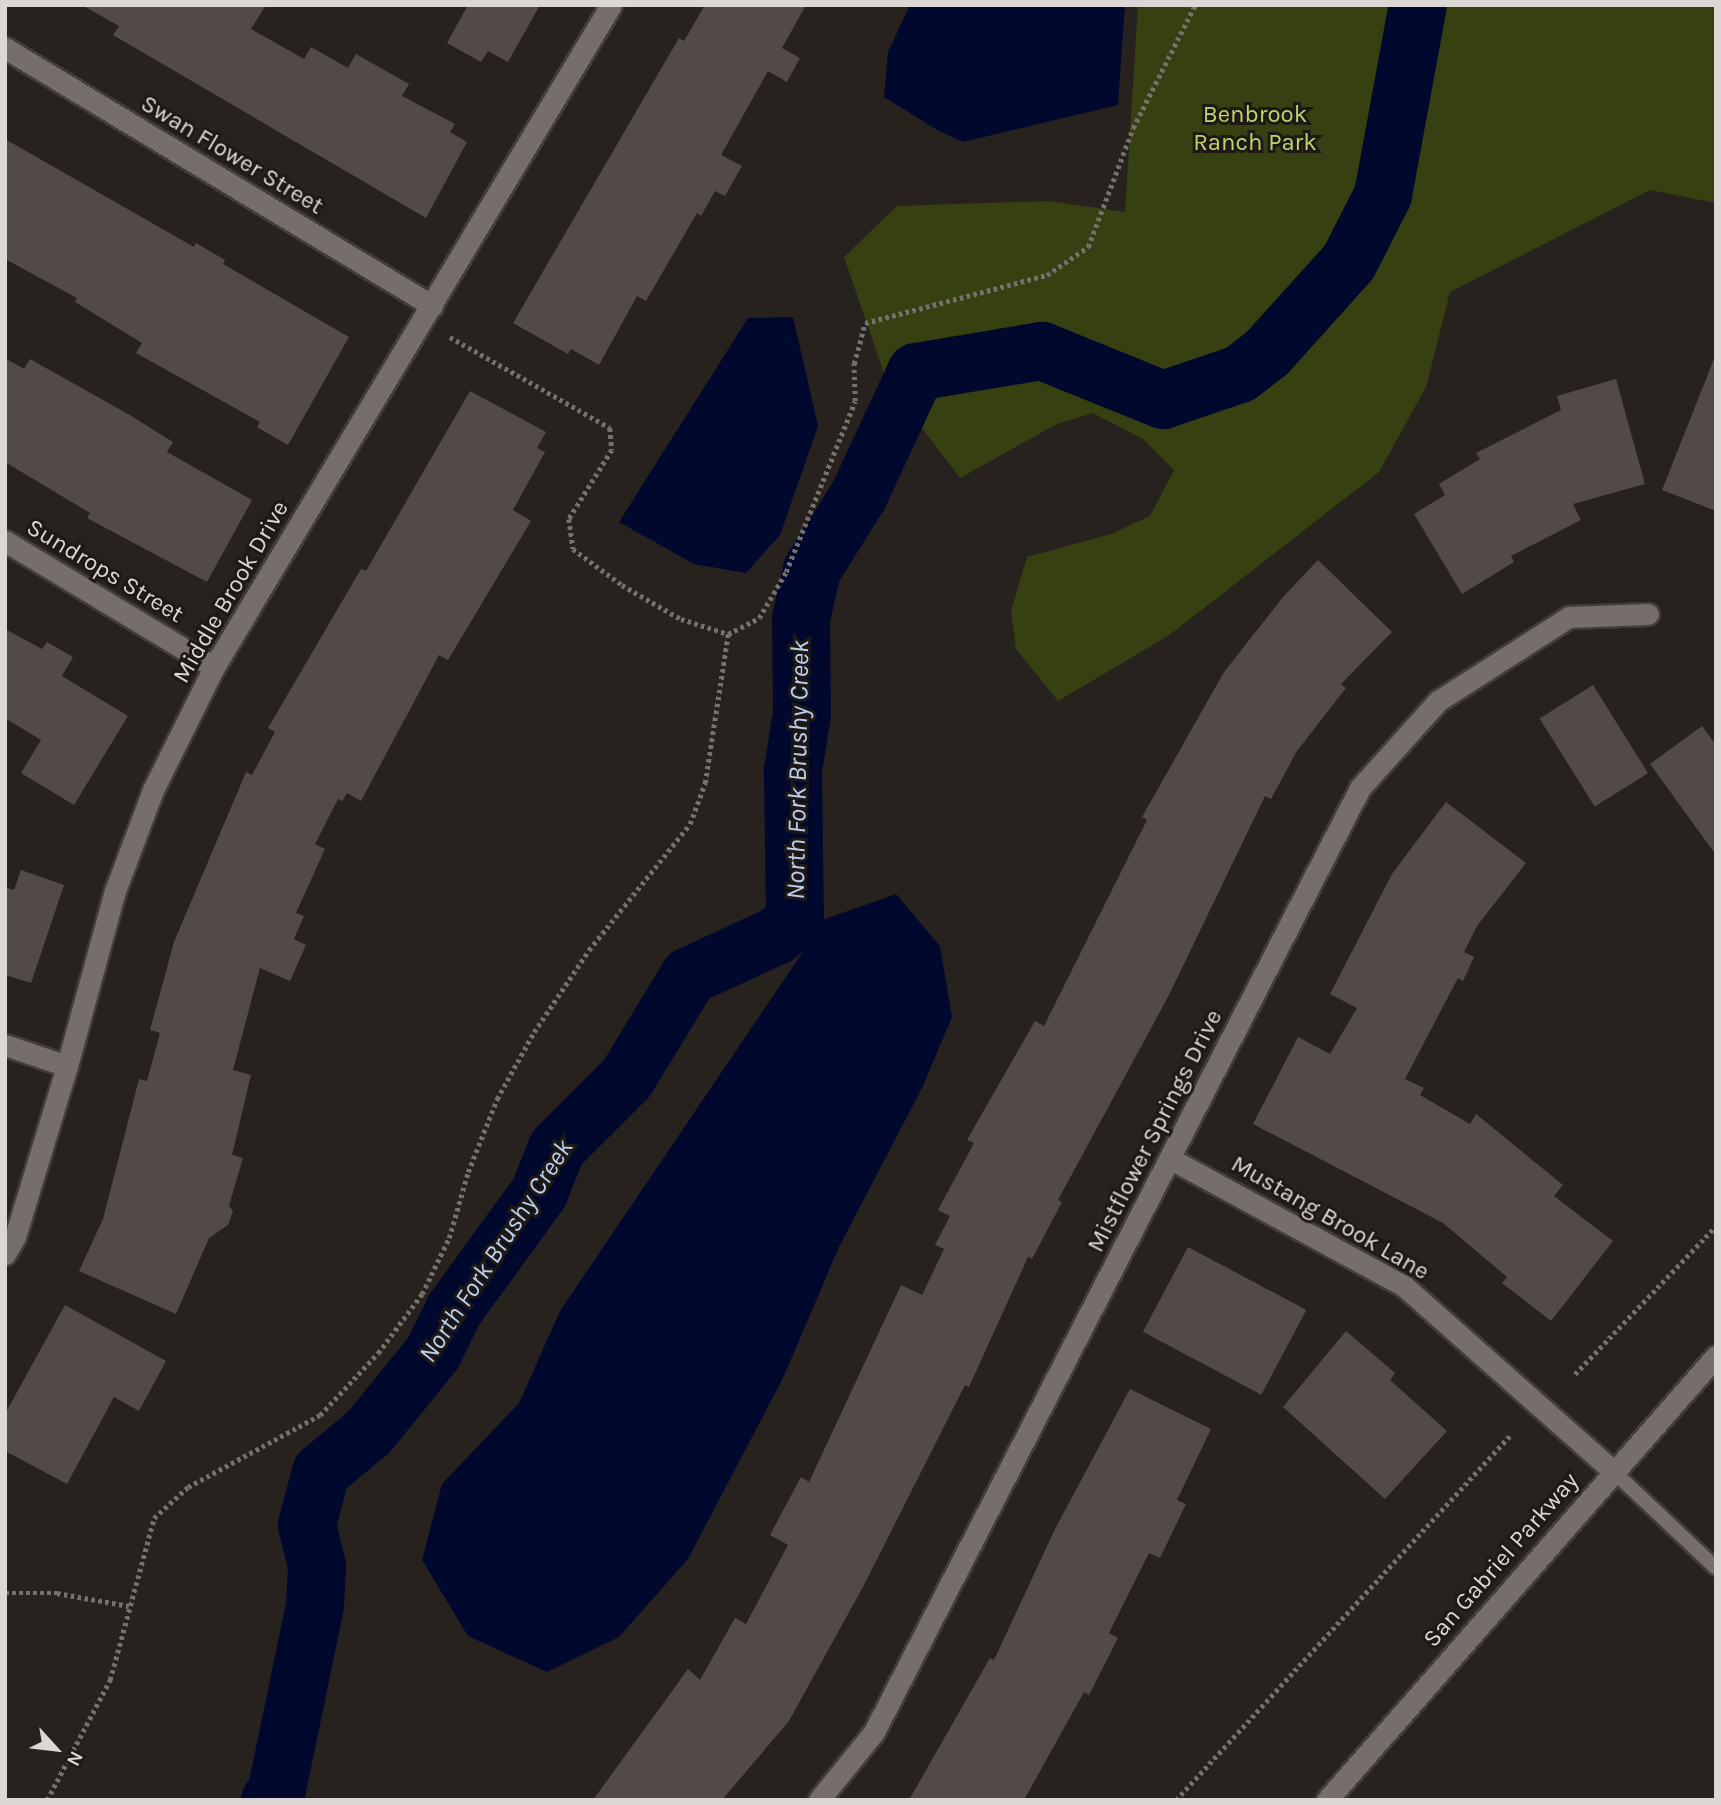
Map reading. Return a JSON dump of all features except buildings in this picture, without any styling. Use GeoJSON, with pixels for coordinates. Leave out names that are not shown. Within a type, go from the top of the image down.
{"type":"FeatureCollection","features":[{"type":"Feature","properties":{"kind":"street","name":"Middle Brook Drive"},"geometry":{"type":"LineString","coordinates":[[5,1254],[67,1066],[115,891],[153,790],[214,667],[611,5]]}},
{"type":"Feature","properties":{"kind":"street","name":"Swan Flower Street"},"geometry":{"type":"LineString","coordinates":[[5,48],[432,306]]}},
{"type":"Feature","properties":{"kind":"street","name":"Sundrops Street"},"geometry":{"type":"LineString","coordinates":[[5,541],[214,667]]}},
{"type":"Feature","properties":{"kind":"street","name":"Mistflower Springs Drive"},"geometry":{"type":"LineString","coordinates":[[819,1800],[874,1732],[1360,788],[1438,701],[1569,617],[1648,614]]}},
{"type":"Feature","properties":{"kind":"street"},"geometry":{"type":"LineString","coordinates":[[5,1045],[67,1066]]}},
{"type":"Feature","properties":{"kind":"street","name":"Mustang Brook Lane"},"geometry":{"type":"LineString","coordinates":[[1171,1159],[1404,1286],[1614,1471]]}},
{"type":"Feature","properties":{"kind":"street","name":"San Gabriel Parkway"},"geometry":{"type":"LineString","coordinates":[[1328,1800],[1716,1356]]}},
{"type":"Feature","properties":{"kind":"lane"},"geometry":{"type":"LineString","coordinates":[[1614,1471],[1716,1568]]}},
{"type":"Feature","properties":{"kind":"path"},"geometry":{"type":"LineString","coordinates":[[450,337],[610,428],[612,450],[569,519],[573,549],[622,585],[681,620],[728,634],[759,618],[786,572],[855,401],[854,364],[864,323],[1047,275],[1088,247],[1133,128],[1195,5]]}},
{"type":"Feature","properties":{"kind":"path"},"geometry":{"type":"LineString","coordinates":[[47,1800],[110,1680],[154,1518],[188,1487],[320,1415],[378,1353],[422,1294],[449,1238],[468,1172],[498,1099],[534,1032],[589,950],[690,824],[705,783],[728,634]]}},
{"type":"Feature","properties":{"kind":"path"},"geometry":{"type":"LineString","coordinates":[[1575,1374],[1716,1226]]}},
{"type":"Feature","properties":{"kind":"path"},"geometry":{"type":"LineString","coordinates":[[1176,1800],[1511,1435]]}},
{"type":"Feature","properties":{"kind":"path"},"geometry":{"type":"LineString","coordinates":[[5,1593],[57,1593],[129,1606]]}},
{"type":"Feature","properties":{"kind":"green space","name":"Benbrook Ranch Park"},"geometry":{"type":"Polygon","coordinates":[[[1138,5],[1716,5],[1716,203],[1650,190],[1450,292],[1426,387],[1379,472],[1168,636],[1058,701],[1016,649],[1011,611],[1027,557],[1111,534],[1150,516],[1174,470],[1143,439],[1093,413],[1057,424],[960,478],[887,382],[844,257],[897,206],[1049,201],[1125,212],[1138,5]]]}},
{"type":"Feature","properties":{"kind":"water"},"geometry":{"type":"Polygon","coordinates":[[[910,5],[1125,5],[1118,105],[963,142],[939,131],[884,97],[888,52],[910,5]]]}},
{"type":"Feature","properties":{"kind":"water"},"geometry":{"type":"Polygon","coordinates":[[[793,317],[818,426],[780,535],[746,573],[694,564],[619,522],[748,318],[793,317]]]}},
{"type":"Feature","properties":{"kind":"water"},"geometry":{"type":"Polygon","coordinates":[[[896,894],[940,946],[952,1017],[922,1088],[839,1247],[783,1378],[688,1559],[619,1637],[547,1672],[468,1636],[422,1560],[442,1484],[519,1403],[560,1311],[825,919],[896,894]]]}},
{"type":"Feature","properties":{"kind":"waterway","name":"North Fork Brushy Creek"},"geometry":{"type":"LineString","coordinates":[[270,1800],[276,1794],[315,1605],[317,1566],[307,1525],[321,1472],[369,1432],[433,1353],[454,1310],[539,1193],[557,1148],[627,1078],[689,976],[776,936],[795,920],[793,770],[802,714],[801,619],[812,570],[859,495],[916,372],[1042,351],[1163,400],[1240,374],[1267,353],[1349,262],[1383,195],[1418,5]]}}]}
